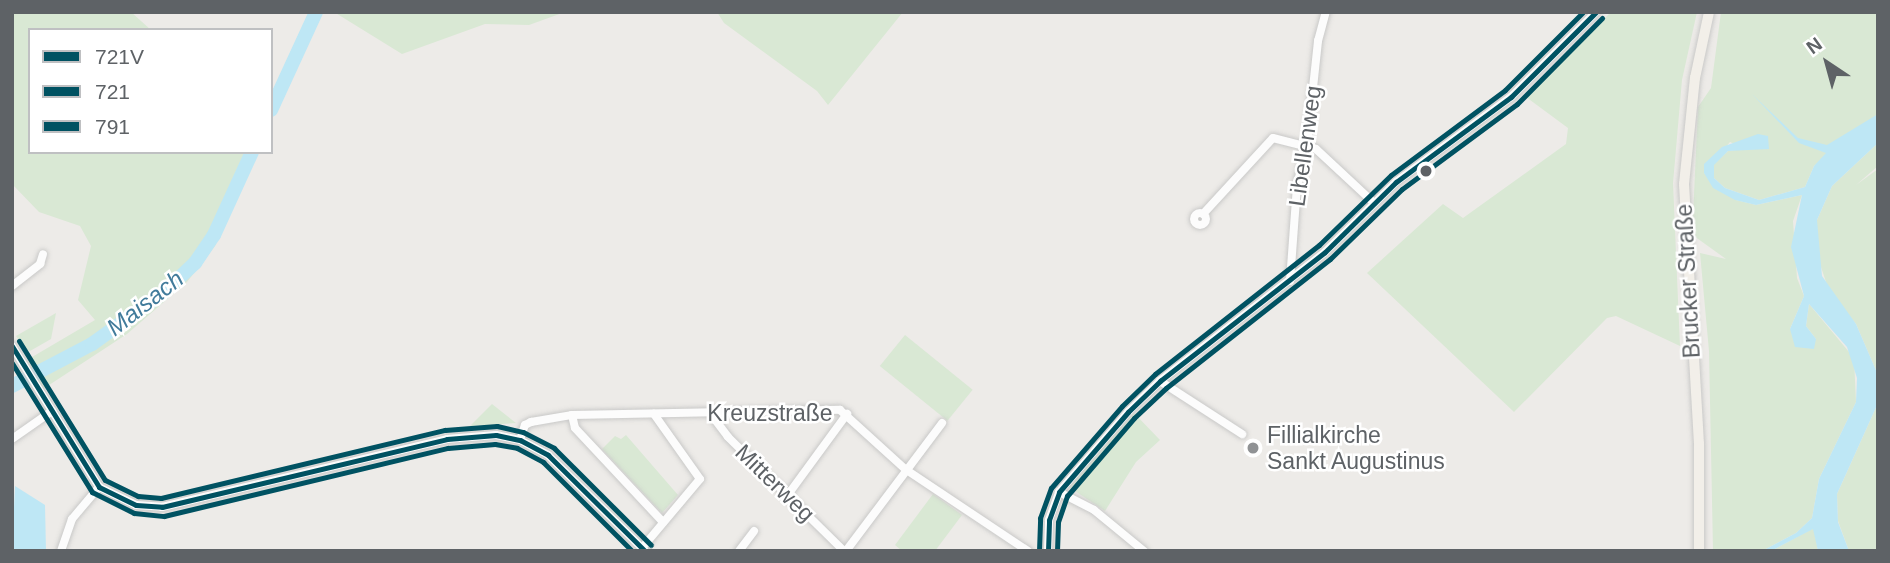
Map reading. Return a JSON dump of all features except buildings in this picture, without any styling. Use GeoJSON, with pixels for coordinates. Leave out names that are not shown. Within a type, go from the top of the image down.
{"type":"FeatureCollection","features":[{"type":"Feature","properties":{"kind":"main road","name":"Brucker Straße"},"geometry":{"type":"LineString","coordinates":[[1699,551],[1699,444],[1684,184],[1695,78],[1709,12]]}},
{"type":"Feature","properties":{"kind":"street","name":"Libellenweg"},"geometry":{"type":"LineString","coordinates":[[1290,281],[1297,186],[1307,144],[1318,41],[1326,12]]}},
{"type":"Feature","properties":{"kind":"street"},"geometry":{"type":"LineString","coordinates":[[1048,551],[1049,520],[1059,492],[1096,445],[1160,381],[1290,281],[1373,202],[1511,97],[1596,12]]}},
{"type":"Feature","properties":{"kind":"street"},"geometry":{"type":"LineString","coordinates":[[1203,214],[1273,138],[1307,144],[1373,202]]}},
{"type":"Feature","properties":{"kind":"street"},"geometry":{"type":"LineString","coordinates":[[12,286],[40,264],[43,254]]}},
{"type":"Feature","properties":{"kind":"street"},"geometry":{"type":"LineString","coordinates":[[12,346],[99,487],[136,505],[162,507],[462,436],[520,440],[560,465],[643,549],[700,479],[654,414]]}},
{"type":"Feature","properties":{"kind":"street"},"geometry":{"type":"LineString","coordinates":[[1160,381],[1242,434]]}},
{"type":"Feature","properties":{"kind":"street","name":"Kreuzstraße"},"geometry":{"type":"LineString","coordinates":[[520,440],[525,425],[531,422],[572,415],[841,410],[905,468],[1028,551]]}},
{"type":"Feature","properties":{"kind":"street","name":"Mitterweg"},"geometry":{"type":"LineString","coordinates":[[710,413],[722,430],[845,551]]}},
{"type":"Feature","properties":{"kind":"street"},"geometry":{"type":"LineString","coordinates":[[12,439],[54,414]]}},
{"type":"Feature","properties":{"kind":"street"},"geometry":{"type":"LineString","coordinates":[[787,496],[847,414]]}},
{"type":"Feature","properties":{"kind":"street"},"geometry":{"type":"LineString","coordinates":[[572,415],[575,428],[663,522]]}},
{"type":"Feature","properties":{"kind":"street"},"geometry":{"type":"LineString","coordinates":[[845,551],[905,468],[942,423]]}},
{"type":"Feature","properties":{"kind":"street"},"geometry":{"type":"LineString","coordinates":[[61,551],[72,519],[99,487]]}},
{"type":"Feature","properties":{"kind":"street"},"geometry":{"type":"LineString","coordinates":[[1059,492],[1094,510],[1144,551]]}},
{"type":"Feature","properties":{"kind":"street"},"geometry":{"type":"LineString","coordinates":[[739,551],[754,531]]}},
{"type":"Feature","properties":{"kind":"green space"},"geometry":{"type":"Polygon","coordinates":[[[12,12],[131,12],[149,28],[28,28],[28,154],[256,154],[215,246],[187,282],[127,334],[43,389],[27,360],[95,320],[78,300],[91,246],[80,226],[39,212],[12,184],[12,12]]]}},
{"type":"Feature","properties":{"kind":"green space"},"geometry":{"type":"Polygon","coordinates":[[[309,12],[322,12],[273,117],[273,91],[309,12]]]}},
{"type":"Feature","properties":{"kind":"green space"},"geometry":{"type":"Polygon","coordinates":[[[334,12],[565,12],[529,25],[485,24],[402,54],[334,12]]]}},
{"type":"Feature","properties":{"kind":"green space"},"geometry":{"type":"Polygon","coordinates":[[[717,12],[903,12],[828,105],[817,91],[724,23],[717,12]]]}},
{"type":"Feature","properties":{"kind":"green space"},"geometry":{"type":"Polygon","coordinates":[[[1611,12],[1697,12],[1682,80],[1673,183],[1680,346],[1616,316],[1607,318],[1514,412],[1367,273],[1443,204],[1463,218],[1566,144],[1568,128],[1526,97],[1611,12]]]}},
{"type":"Feature","properties":{"kind":"green space"},"geometry":{"type":"Polygon","coordinates":[[[1721,12],[1878,12],[1878,114],[1814,166],[1805,187],[1759,200],[1725,188],[1714,178],[1714,164],[1728,151],[1745,149],[1730,142],[1704,173],[1736,200],[1756,205],[1802,195],[1793,221],[1797,278],[1804,296],[1790,329],[1816,339],[1806,326],[1809,304],[1854,358],[1856,402],[1819,479],[1812,518],[1796,533],[1762,551],[1713,551],[1709,351],[1700,253],[1726,259],[1694,236],[1693,216],[1698,107],[1711,88],[1721,12]]]}},
{"type":"Feature","properties":{"kind":"green space"},"geometry":{"type":"Polygon","coordinates":[[[1878,143],[1878,166],[1856,185],[1878,169],[1878,375],[1856,324],[1830,294],[1817,255],[1817,220],[1832,186],[1878,143]]]}},
{"type":"Feature","properties":{"kind":"green space"},"geometry":{"type":"Polygon","coordinates":[[[56,313],[51,339],[30,351],[25,349],[16,336],[56,313]]]}},
{"type":"Feature","properties":{"kind":"green space"},"geometry":{"type":"Polygon","coordinates":[[[905,335],[973,390],[947,421],[880,366],[905,335]]]}},
{"type":"Feature","properties":{"kind":"green space"},"geometry":{"type":"Polygon","coordinates":[[[1878,403],[1878,551],[1849,551],[1838,521],[1837,494],[1878,403]]]}},
{"type":"Feature","properties":{"kind":"green space"},"geometry":{"type":"Polygon","coordinates":[[[492,404],[516,423],[470,426],[492,404]]]}},
{"type":"Feature","properties":{"kind":"green space"},"geometry":{"type":"Polygon","coordinates":[[[1134,413],[1160,440],[1136,462],[1105,511],[1069,487],[1134,413]]]}},
{"type":"Feature","properties":{"kind":"green space"},"geometry":{"type":"Polygon","coordinates":[[[626,435],[678,495],[662,513],[602,449],[615,436],[621,439],[626,435]]]}},
{"type":"Feature","properties":{"kind":"green space"},"geometry":{"type":"Polygon","coordinates":[[[933,494],[962,515],[935,551],[902,551],[895,545],[933,494]]]}},
{"type":"Feature","properties":{"kind":"green space"},"geometry":{"type":"Polygon","coordinates":[[[1814,528],[1818,551],[1771,551],[1808,531],[1814,528]]]}},
{"type":"Feature","properties":{"kind":"water"},"geometry":{"type":"Polygon","coordinates":[[[1752,94],[1798,138],[1827,145],[1878,114],[1878,143],[1832,186],[1817,220],[1822,276],[1856,324],[1878,375],[1878,403],[1837,494],[1838,522],[1849,551],[1818,551],[1813,529],[1771,551],[1762,551],[1796,533],[1812,518],[1819,479],[1856,402],[1857,378],[1847,347],[1809,304],[1806,326],[1816,339],[1814,349],[1795,347],[1790,329],[1804,296],[1791,247],[1802,195],[1756,205],[1735,200],[1713,188],[1704,173],[1704,164],[1722,147],[1758,134],[1768,136],[1769,149],[1728,151],[1714,165],[1714,178],[1725,188],[1759,200],[1805,187],[1814,166],[1826,153],[1799,143],[1752,94]]]}},
{"type":"Feature","properties":{"kind":"water"},"geometry":{"type":"Polygon","coordinates":[[[15,486],[45,505],[46,551],[12,551],[15,486]]]}},
{"type":"Feature","properties":{"kind":"waterway","name":"Maisach"},"geometry":{"type":"LineString","coordinates":[[273,106],[316,12]]}},
{"type":"Feature","properties":{"kind":"waterway","name":"Maisach"},"geometry":{"type":"LineString","coordinates":[[12,386],[92,344],[163,293],[195,263],[214,235],[251,154]]}},
{"type":"Feature","properties":{"kind":"transit line","name":"791"},"geometry":{"type":"LineString","coordinates":[[1039,551],[1040,518],[1051,488],[1122,406],[1155,374],[1319,245],[1391,175],[1505,90],[1583,12]]}},
{"type":"Feature","properties":{"kind":"transit line","name":"721V"},"geometry":{"type":"LineString","coordinates":[[1048,551],[1049,520],[1059,492],[1128,412],[1160,381],[1325,252],[1396,182],[1511,97],[1596,12]]}},
{"type":"Feature","properties":{"kind":"transit line","name":"721"},"geometry":{"type":"LineString","coordinates":[[1057,551],[1058,522],[1067,496],[1134,418],[1166,388],[1330,259],[1402,189],[1517,104],[1602,18]]}},
{"type":"Feature","properties":{"kind":"transit line","name":"791"},"geometry":{"type":"LineString","coordinates":[[19,341],[105,480],[138,496],[161,498],[445,430],[497,426],[523,432],[554,448],[651,545]]}},
{"type":"Feature","properties":{"kind":"transit line","name":"721V"},"geometry":{"type":"LineString","coordinates":[[12,346],[99,487],[136,505],[162,507],[447,439],[496,435],[520,440],[548,455],[645,551]]}},
{"type":"Feature","properties":{"kind":"transit line","name":"721"},"geometry":{"type":"LineString","coordinates":[[12,363],[92,492],[134,513],[164,516],[448,448],[495,444],[517,448],[543,462],[632,551]]}},
{"type":"Feature","properties":{"kind":"place","name":"Fillialkirche Sankt Augustinus"},"geometry":{"type":"Point","coordinates":[1253,448]}}]}
